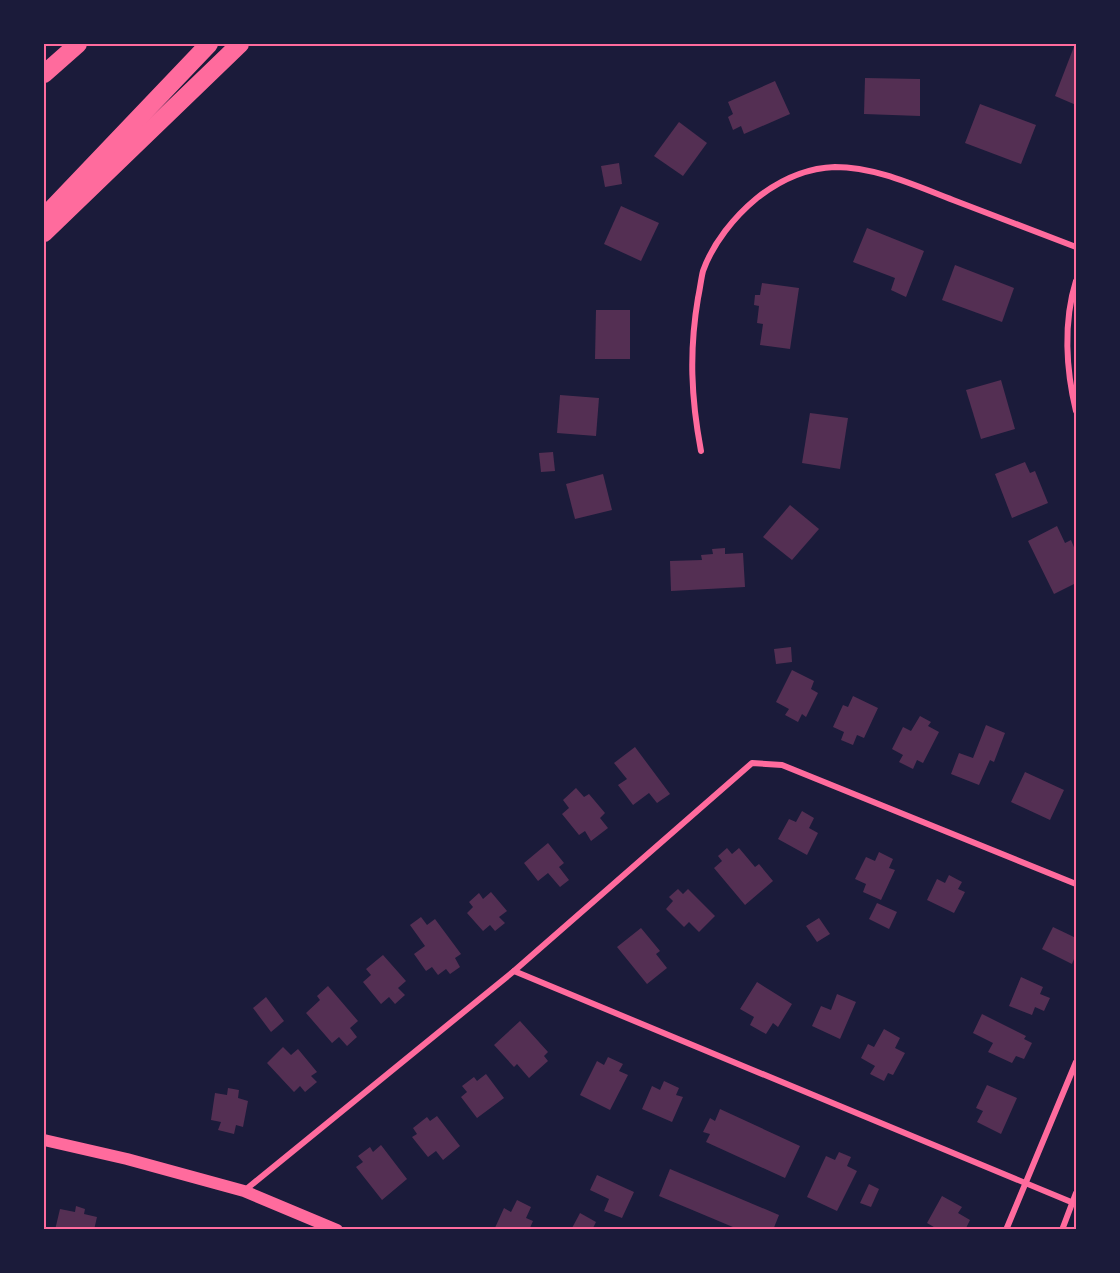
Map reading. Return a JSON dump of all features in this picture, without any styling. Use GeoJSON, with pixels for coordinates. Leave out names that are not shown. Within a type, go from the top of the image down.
{"type":"FeatureCollection","features":[{"type":"Feature","properties":{"kind":"highway"},"geometry":{"type":"LineString","coordinates":[[44,74],[78,44]]}},
{"type":"Feature","properties":{"kind":"highway"},"geometry":{"type":"LineString","coordinates":[[44,217],[210,44]]}},
{"type":"Feature","properties":{"kind":"highway"},"geometry":{"type":"LineString","coordinates":[[44,233],[240,44]]}},
{"type":"Feature","properties":{"kind":"main road"},"geometry":{"type":"LineString","coordinates":[[44,1140],[127,1159],[244,1191],[337,1230]]}},
{"type":"Feature","properties":{"kind":"street"},"geometry":{"type":"LineString","coordinates":[[701,451],[691,388],[696,314],[703,271],[720,237],[747,206],[770,187],[802,171],[836,167],[873,172],[904,181],[1077,247]]}},
{"type":"Feature","properties":{"kind":"street"},"geometry":{"type":"LineString","coordinates":[[1077,281],[1068,325],[1069,366],[1077,411]]}},
{"type":"Feature","properties":{"kind":"street"},"geometry":{"type":"LineString","coordinates":[[244,1191],[514,971],[752,763],[782,765],[1077,884]]}},
{"type":"Feature","properties":{"kind":"street"},"geometry":{"type":"LineString","coordinates":[[514,971],[1075,1203]]}},
{"type":"Feature","properties":{"kind":"street"},"geometry":{"type":"LineString","coordinates":[[1006,1230],[1077,1062]]}},
{"type":"Feature","properties":{"kind":"street"},"geometry":{"type":"LineString","coordinates":[[1062,1230],[1075,1203],[1077,1193]]}},
{"type":"Feature","properties":{"kind":"building"},"geometry":{"type":"Polygon","coordinates":[[[1076,44],[1076,105],[1055,96],[1076,44]]]}},
{"type":"Feature","properties":{"kind":"building"},"geometry":{"type":"Polygon","coordinates":[[[865,78],[920,79],[920,116],[864,114],[865,78]]]}},
{"type":"Feature","properties":{"kind":"building"},"geometry":{"type":"Polygon","coordinates":[[[775,81],[790,114],[744,134],[741,126],[733,130],[728,117],[733,114],[728,102],[775,81]]]}},
{"type":"Feature","properties":{"kind":"building"},"geometry":{"type":"Polygon","coordinates":[[[980,104],[1036,125],[1021,164],[965,143],[980,104]]]}},
{"type":"Feature","properties":{"kind":"building"},"geometry":{"type":"Polygon","coordinates":[[[679,122],[707,143],[683,176],[654,156],[679,122]]]}},
{"type":"Feature","properties":{"kind":"building"},"geometry":{"type":"Polygon","coordinates":[[[619,163],[622,184],[605,187],[601,166],[619,163]]]}},
{"type":"Feature","properties":{"kind":"building"},"geometry":{"type":"Polygon","coordinates":[[[621,206],[659,223],[641,261],[604,244],[621,206]]]}},
{"type":"Feature","properties":{"kind":"building"},"geometry":{"type":"Polygon","coordinates":[[[867,228],[924,251],[906,297],[891,290],[895,278],[853,262],[867,228]]]}},
{"type":"Feature","properties":{"kind":"building"},"geometry":{"type":"Polygon","coordinates":[[[955,265],[1014,288],[1002,322],[942,300],[955,265]]]}},
{"type":"Feature","properties":{"kind":"building"},"geometry":{"type":"Polygon","coordinates":[[[762,283],[799,288],[790,349],[760,345],[763,324],[757,323],[759,306],[754,305],[755,295],[760,295],[762,283]]]}},
{"type":"Feature","properties":{"kind":"building"},"geometry":{"type":"Polygon","coordinates":[[[596,310],[630,310],[630,359],[595,359],[596,310]]]}},
{"type":"Feature","properties":{"kind":"building"},"geometry":{"type":"Polygon","coordinates":[[[1001,380],[1015,429],[981,439],[966,390],[1001,380]]]}},
{"type":"Feature","properties":{"kind":"building"},"geometry":{"type":"Polygon","coordinates":[[[560,395],[599,398],[596,436],[557,433],[560,395]]]}},
{"type":"Feature","properties":{"kind":"building"},"geometry":{"type":"Polygon","coordinates":[[[810,413],[848,418],[840,469],[802,463],[810,413]]]}},
{"type":"Feature","properties":{"kind":"building"},"geometry":{"type":"Polygon","coordinates":[[[553,452],[555,471],[541,472],[539,453],[553,452]]]}},
{"type":"Feature","properties":{"kind":"building"},"geometry":{"type":"Polygon","coordinates":[[[1025,462],[1030,473],[1035,471],[1048,503],[1012,518],[995,474],[1025,462]]]}},
{"type":"Feature","properties":{"kind":"building"},"geometry":{"type":"Polygon","coordinates":[[[603,474],[612,510],[575,519],[566,484],[603,474]]]}},
{"type":"Feature","properties":{"kind":"building"},"geometry":{"type":"Polygon","coordinates":[[[790,505],[819,529],[792,560],[763,537],[790,505]]]}},
{"type":"Feature","properties":{"kind":"building"},"geometry":{"type":"Polygon","coordinates":[[[1057,526],[1065,543],[1071,540],[1076,552],[1076,583],[1054,594],[1028,541],[1057,526]]]}},
{"type":"Feature","properties":{"kind":"building"},"geometry":{"type":"Polygon","coordinates":[[[725,548],[725,554],[743,553],[745,587],[671,591],[670,561],[702,560],[701,555],[713,554],[712,549],[725,548]]]}},
{"type":"Feature","properties":{"kind":"building"},"geometry":{"type":"Polygon","coordinates":[[[791,647],[792,662],[776,664],[774,649],[791,647]]]}},
{"type":"Feature","properties":{"kind":"building"},"geometry":{"type":"Polygon","coordinates":[[[792,670],[814,681],[811,689],[818,693],[806,717],[802,714],[798,722],[785,715],[789,709],[776,702],[792,670]]]}},
{"type":"Feature","properties":{"kind":"building"},"geometry":{"type":"Polygon","coordinates":[[[853,696],[878,708],[864,738],[857,735],[853,745],[841,740],[844,732],[833,727],[843,705],[848,707],[853,696]]]}},
{"type":"Feature","properties":{"kind":"building"},"geometry":{"type":"Polygon","coordinates":[[[920,716],[931,722],[928,726],[939,732],[923,763],[917,760],[913,769],[899,762],[903,755],[892,749],[903,727],[911,731],[920,716]]]}},
{"type":"Feature","properties":{"kind":"building"},"geometry":{"type":"Polygon","coordinates":[[[986,725],[1005,733],[994,762],[990,760],[979,785],[951,774],[959,753],[973,758],[986,725]]]}},
{"type":"Feature","properties":{"kind":"building"},"geometry":{"type":"Polygon","coordinates":[[[635,747],[670,794],[657,803],[649,793],[633,805],[618,785],[627,779],[614,763],[635,747]]]}},
{"type":"Feature","properties":{"kind":"building"},"geometry":{"type":"Polygon","coordinates":[[[1025,772],[1064,790],[1050,820],[1011,802],[1025,772]]]}},
{"type":"Feature","properties":{"kind":"building"},"geometry":{"type":"Polygon","coordinates":[[[576,788],[584,797],[589,794],[605,813],[600,818],[608,828],[591,841],[585,831],[579,835],[562,814],[569,808],[563,800],[576,788]]]}},
{"type":"Feature","properties":{"kind":"building"},"geometry":{"type":"Polygon","coordinates":[[[802,811],[814,818],[809,828],[818,833],[807,855],[778,839],[789,819],[796,822],[802,811]]]}},
{"type":"Feature","properties":{"kind":"building"},"geometry":{"type":"Polygon","coordinates":[[[548,843],[564,863],[559,867],[569,880],[560,887],[548,873],[538,881],[524,863],[548,843]]]}},
{"type":"Feature","properties":{"kind":"building"},"geometry":{"type":"Polygon","coordinates":[[[727,848],[732,854],[739,848],[755,867],[759,864],[773,881],[745,905],[714,868],[722,861],[718,856],[727,848]]]}},
{"type":"Feature","properties":{"kind":"building"},"geometry":{"type":"Polygon","coordinates":[[[879,852],[893,859],[889,868],[895,870],[881,900],[863,892],[866,884],[855,879],[866,857],[875,861],[879,852]]]}},
{"type":"Feature","properties":{"kind":"building"},"geometry":{"type":"Polygon","coordinates":[[[949,875],[962,882],[958,889],[965,892],[954,913],[927,900],[937,879],[945,883],[949,875]]]}},
{"type":"Feature","properties":{"kind":"building"},"geometry":{"type":"Polygon","coordinates":[[[678,889],[683,894],[688,889],[715,916],[699,932],[689,922],[684,927],[666,909],[673,901],[669,897],[678,889]]]}},
{"type":"Feature","properties":{"kind":"building"},"geometry":{"type":"Polygon","coordinates":[[[491,892],[507,911],[499,917],[505,923],[495,931],[490,925],[483,931],[467,913],[473,907],[469,902],[479,893],[483,899],[491,892]]]}},
{"type":"Feature","properties":{"kind":"building"},"geometry":{"type":"Polygon","coordinates":[[[877,903],[897,912],[889,929],[869,919],[877,903]]]}},
{"type":"Feature","properties":{"kind":"building"},"geometry":{"type":"Polygon","coordinates":[[[421,917],[427,925],[435,919],[461,954],[455,958],[460,967],[450,974],[446,969],[438,975],[432,967],[426,971],[414,954],[425,946],[410,925],[421,917]]]}},
{"type":"Feature","properties":{"kind":"building"},"geometry":{"type":"Polygon","coordinates":[[[819,918],[830,934],[817,942],[806,926],[819,918]]]}},
{"type":"Feature","properties":{"kind":"building"},"geometry":{"type":"Polygon","coordinates":[[[1053,927],[1076,938],[1076,954],[1072,964],[1042,949],[1053,927]]]}},
{"type":"Feature","properties":{"kind":"building"},"geometry":{"type":"Polygon","coordinates":[[[641,928],[660,951],[656,954],[667,968],[647,984],[617,947],[641,928]]]}},
{"type":"Feature","properties":{"kind":"building"},"geometry":{"type":"Polygon","coordinates":[[[383,955],[406,981],[398,988],[405,995],[395,1004],[389,997],[381,1004],[363,982],[371,975],[366,969],[383,955]]]}},
{"type":"Feature","properties":{"kind":"building"},"geometry":{"type":"Polygon","coordinates":[[[1021,977],[1043,987],[1040,994],[1050,998],[1044,1011],[1035,1007],[1032,1015],[1009,1006],[1021,977]]]}},
{"type":"Feature","properties":{"kind":"building"},"geometry":{"type":"Polygon","coordinates":[[[757,982],[792,1004],[778,1027],[773,1023],[766,1034],[750,1025],[754,1017],[740,1009],[757,982]]]}},
{"type":"Feature","properties":{"kind":"building"},"geometry":{"type":"Polygon","coordinates":[[[328,986],[358,1021],[350,1028],[357,1037],[347,1046],[339,1037],[332,1043],[306,1013],[320,1000],[317,996],[328,986]]]}},
{"type":"Feature","properties":{"kind":"building"},"geometry":{"type":"Polygon","coordinates":[[[837,994],[856,1002],[840,1039],[812,1026],[821,1006],[831,1010],[837,994]]]}},
{"type":"Feature","properties":{"kind":"building"},"geometry":{"type":"Polygon","coordinates":[[[266,997],[284,1021],[271,1032],[253,1008],[266,997]]]}},
{"type":"Feature","properties":{"kind":"building"},"geometry":{"type":"Polygon","coordinates":[[[982,1014],[1026,1036],[1024,1039],[1032,1043],[1024,1059],[1016,1056],[1012,1063],[988,1052],[993,1043],[973,1033],[982,1014]]]}},
{"type":"Feature","properties":{"kind":"building"},"geometry":{"type":"Polygon","coordinates":[[[520,1021],[548,1052],[544,1056],[548,1061],[529,1078],[517,1064],[514,1067],[494,1045],[520,1021]]]}},
{"type":"Feature","properties":{"kind":"building"},"geometry":{"type":"Polygon","coordinates":[[[884,1029],[900,1038],[895,1048],[905,1053],[893,1075],[888,1073],[884,1081],[870,1074],[875,1066],[861,1058],[868,1044],[874,1047],[884,1029]]]}},
{"type":"Feature","properties":{"kind":"building"},"geometry":{"type":"Polygon","coordinates":[[[283,1047],[291,1055],[298,1049],[317,1072],[311,1076],[317,1082],[305,1092],[300,1086],[294,1092],[267,1063],[283,1047]]]}},
{"type":"Feature","properties":{"kind":"building"},"geometry":{"type":"Polygon","coordinates":[[[608,1057],[623,1064],[619,1071],[628,1075],[610,1110],[580,1095],[597,1061],[604,1065],[608,1057]]]}},
{"type":"Feature","properties":{"kind":"building"},"geometry":{"type":"Polygon","coordinates":[[[486,1074],[504,1098],[477,1118],[461,1097],[467,1092],[462,1086],[474,1077],[477,1081],[486,1074]]]}},
{"type":"Feature","properties":{"kind":"building"},"geometry":{"type":"Polygon","coordinates":[[[664,1081],[679,1088],[676,1095],[683,1097],[672,1122],[642,1109],[652,1086],[660,1090],[664,1081]]]}},
{"type":"Feature","properties":{"kind":"building"},"geometry":{"type":"Polygon","coordinates":[[[987,1085],[1017,1098],[1001,1134],[977,1122],[983,1111],[976,1108],[987,1085]]]}},
{"type":"Feature","properties":{"kind":"building"},"geometry":{"type":"Polygon","coordinates":[[[228,1088],[239,1090],[238,1098],[248,1101],[243,1127],[236,1125],[234,1134],[218,1130],[221,1122],[211,1120],[215,1093],[227,1095],[228,1088]]]}},
{"type":"Feature","properties":{"kind":"building"},"geometry":{"type":"Polygon","coordinates":[[[720,1109],[800,1146],[785,1178],[706,1142],[710,1134],[703,1132],[710,1118],[715,1121],[720,1109]]]}},
{"type":"Feature","properties":{"kind":"building"},"geometry":{"type":"Polygon","coordinates":[[[437,1116],[460,1146],[443,1160],[436,1151],[428,1157],[412,1137],[417,1134],[413,1128],[427,1117],[430,1121],[437,1116]]]}},
{"type":"Feature","properties":{"kind":"building"},"geometry":{"type":"Polygon","coordinates":[[[381,1145],[407,1179],[382,1200],[356,1167],[363,1162],[358,1156],[370,1147],[373,1152],[381,1145]]]}},
{"type":"Feature","properties":{"kind":"building"},"geometry":{"type":"Polygon","coordinates":[[[839,1152],[851,1157],[847,1166],[857,1171],[837,1211],[807,1197],[826,1156],[835,1160],[839,1152]]]}},
{"type":"Feature","properties":{"kind":"building"},"geometry":{"type":"Polygon","coordinates":[[[670,1169],[779,1215],[773,1230],[740,1230],[659,1196],[670,1169]]]}},
{"type":"Feature","properties":{"kind":"building"},"geometry":{"type":"Polygon","coordinates":[[[597,1175],[634,1192],[622,1218],[604,1211],[609,1199],[590,1190],[597,1175]]]}},
{"type":"Feature","properties":{"kind":"building"},"geometry":{"type":"Polygon","coordinates":[[[869,1184],[879,1189],[871,1207],[860,1203],[869,1184]]]}},
{"type":"Feature","properties":{"kind":"building"},"geometry":{"type":"Polygon","coordinates":[[[942,1196],[962,1207],[958,1213],[970,1220],[965,1230],[955,1227],[954,1230],[939,1230],[927,1223],[942,1196]]]}},
{"type":"Feature","properties":{"kind":"building"},"geometry":{"type":"Polygon","coordinates":[[[517,1200],[531,1207],[526,1218],[533,1221],[529,1230],[494,1230],[504,1208],[511,1212],[517,1200]]]}},
{"type":"Feature","properties":{"kind":"building"},"geometry":{"type":"Polygon","coordinates":[[[76,1206],[85,1209],[84,1214],[97,1217],[94,1230],[55,1230],[60,1209],[75,1212],[76,1206]]]}},
{"type":"Feature","properties":{"kind":"building"},"geometry":{"type":"Polygon","coordinates":[[[580,1213],[596,1222],[592,1230],[571,1230],[580,1213]]]}}]}
